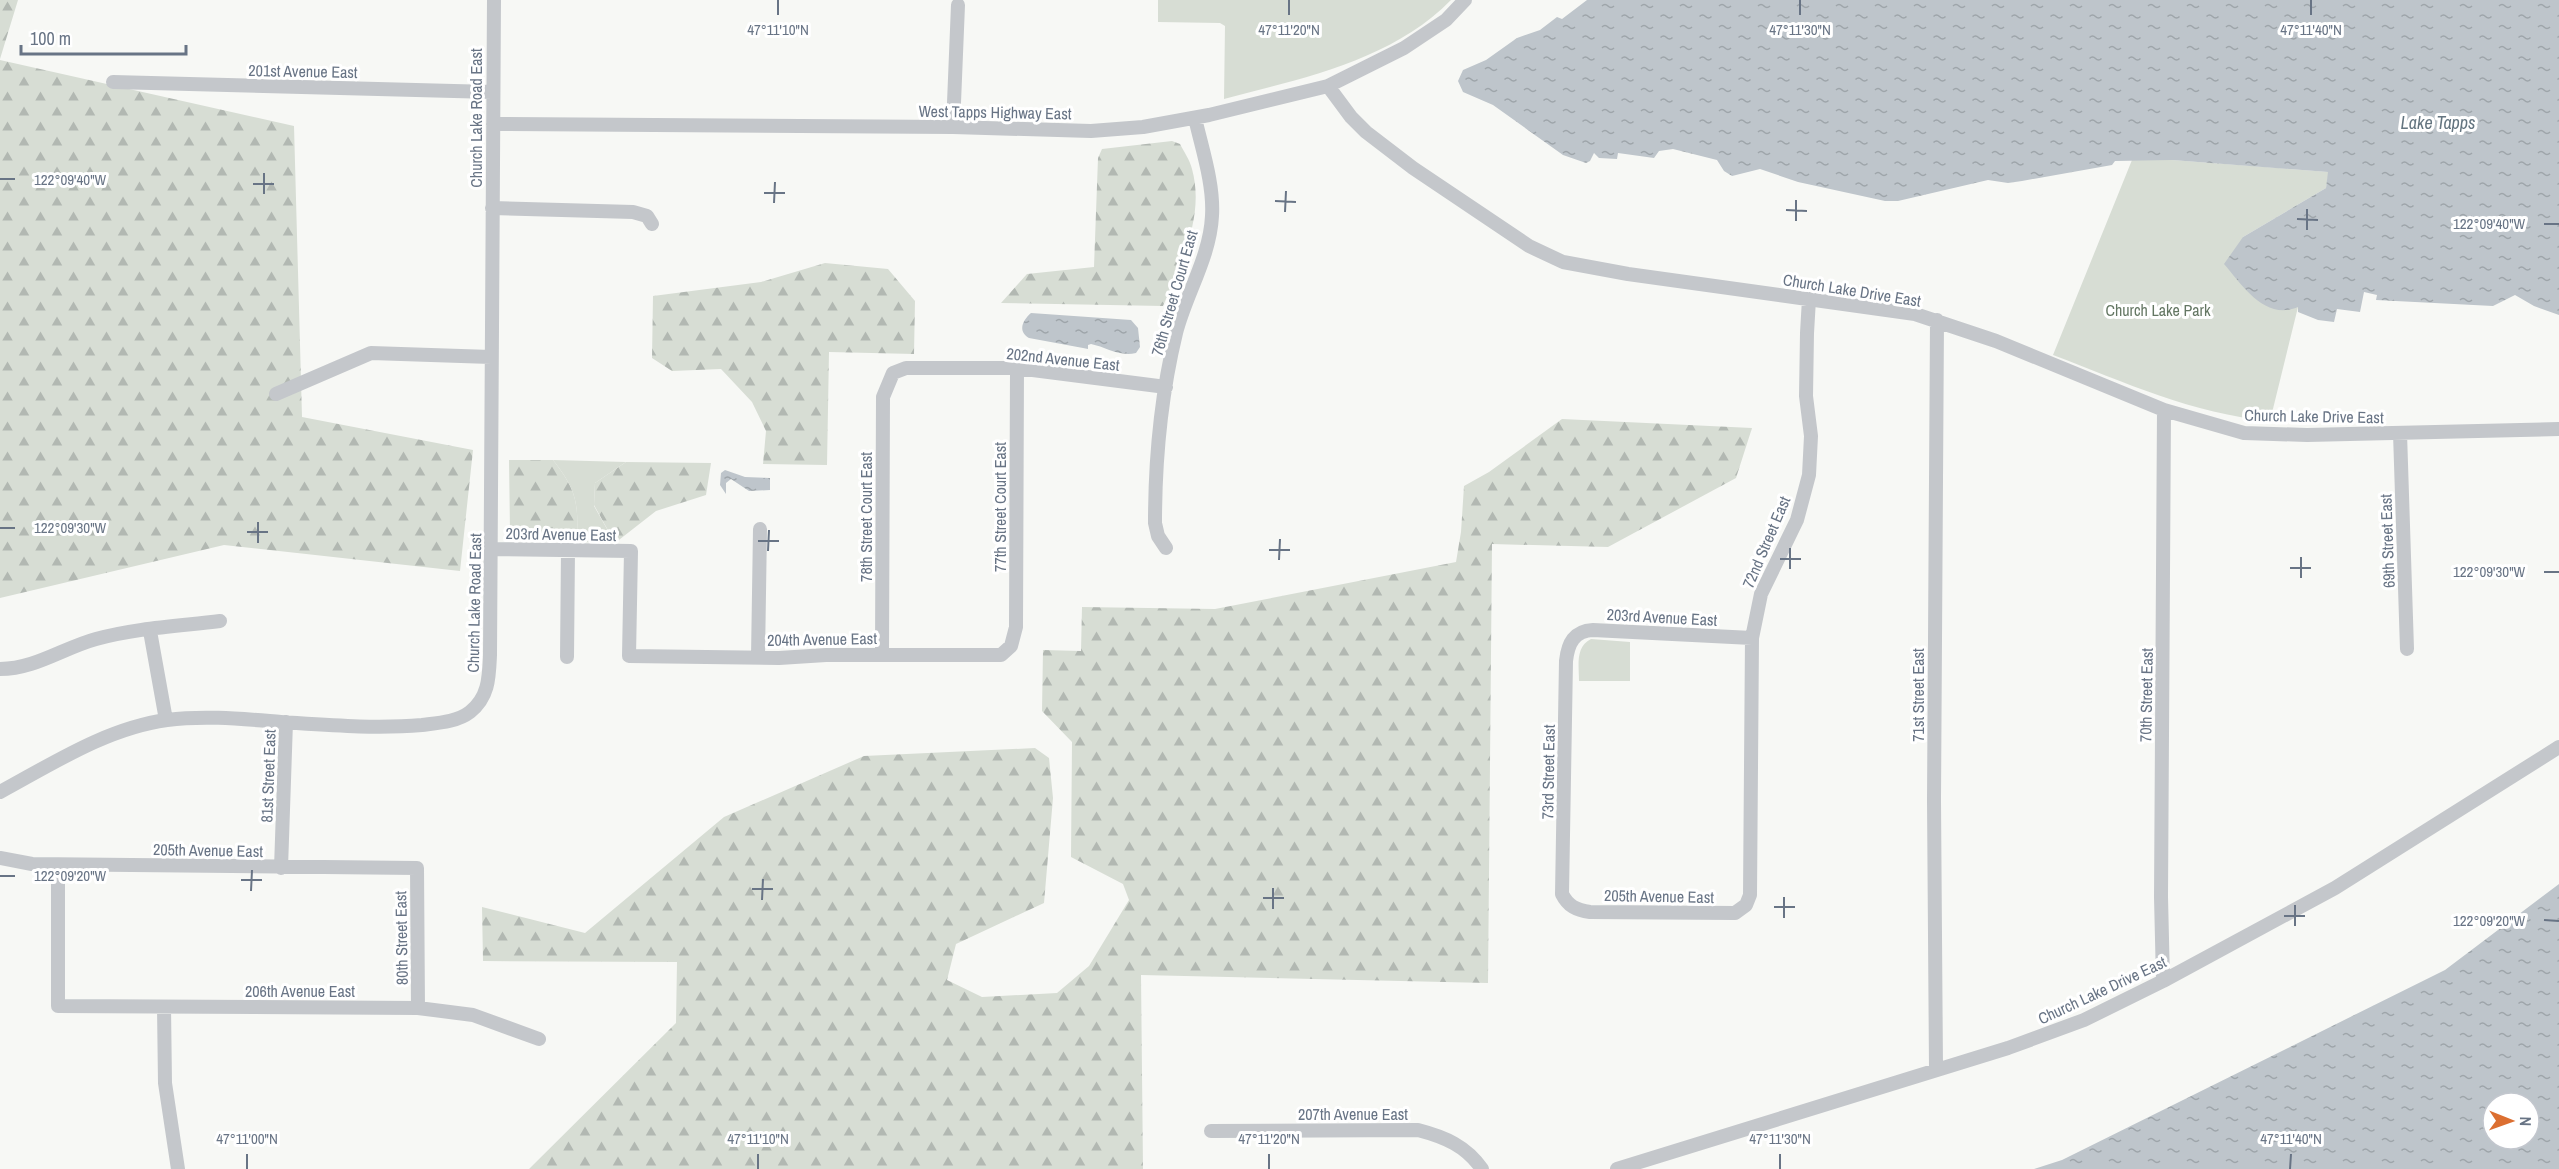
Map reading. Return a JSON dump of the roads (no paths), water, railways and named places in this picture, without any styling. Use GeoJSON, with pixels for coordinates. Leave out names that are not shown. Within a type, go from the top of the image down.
{"type":"FeatureCollection","features":[{"type":"Feature","properties":{"kind":"street","name":"Church Lake Road East"},"geometry":{"type":"LineString","coordinates":[[0,792],[103,739],[139,726],[166,720],[201,717],[393,727],[452,721],[470,712],[482,701],[489,682],[494,0]]}},
{"type":"Feature","properties":{"kind":"street","name":"West Tapps Highway East"},"geometry":{"type":"LineString","coordinates":[[493,123],[953,127],[1091,131],[1143,127],[1195,118],[1328,86],[1404,48],[1446,20],[1465,0]]}},
{"type":"Feature","properties":{"kind":"street"},"geometry":{"type":"LineString","coordinates":[[953,127],[958,5]]}},
{"type":"Feature","properties":{"kind":"street","name":"201st Avenue East"},"geometry":{"type":"LineString","coordinates":[[113,82],[492,92]]}},
{"type":"Feature","properties":{"kind":"street","name":"Church Lake Drive East"},"geometry":{"type":"LineString","coordinates":[[1328,86],[1351,117],[1366,132],[1460,201],[1544,254],[1583,267],[1882,309],[1937,320],[1996,341],[2164,410],[2244,433],[2307,435],[2559,429]]}},
{"type":"Feature","properties":{"kind":"street","name":"76th Street Court East"},"geometry":{"type":"LineString","coordinates":[[1166,548],[1158,536],[1155,523],[1155,470],[1166,387],[1177,331],[1205,251],[1212,218],[1206,164],[1195,118]]}},
{"type":"Feature","properties":{"kind":"street"},"geometry":{"type":"LineString","coordinates":[[492,208],[633,212],[646,216],[652,224]]}},
{"type":"Feature","properties":{"kind":"street","name":"72nd Street East"},"geometry":{"type":"LineString","coordinates":[[1746,905],[1750,884],[1752,638],[1761,594],[1797,520],[1809,475],[1811,436],[1806,385],[1809,299]]}},
{"type":"Feature","properties":{"kind":"street","name":"71st Street East"},"geometry":{"type":"LineString","coordinates":[[1936,1069],[1934,789],[1937,320]]}},
{"type":"Feature","properties":{"kind":"street"},"geometry":{"type":"LineString","coordinates":[[276,394],[371,353],[491,357]]}},
{"type":"Feature","properties":{"kind":"street","name":"202nd Avenue East"},"geometry":{"type":"LineString","coordinates":[[888,380],[893,373],[906,369],[1017,368],[1166,387]]}},
{"type":"Feature","properties":{"kind":"street","name":"77th Street Court East"},"geometry":{"type":"LineString","coordinates":[[1011,646],[1016,627],[1017,368]]}},
{"type":"Feature","properties":{"kind":"street","name":"78th Street Court East"},"geometry":{"type":"LineString","coordinates":[[882,654],[882,397],[888,380]]}},
{"type":"Feature","properties":{"kind":"street","name":"70th Street East"},"geometry":{"type":"LineString","coordinates":[[2163,981],[2161,868],[2164,410]]}},
{"type":"Feature","properties":{"kind":"street","name":"69th Street East"},"geometry":{"type":"LineString","coordinates":[[2400,433],[2407,649]]}},
{"type":"Feature","properties":{"kind":"street"},"geometry":{"type":"LineString","coordinates":[[758,657],[760,529]]}},
{"type":"Feature","properties":{"kind":"street","name":"203rd Avenue East"},"geometry":{"type":"LineString","coordinates":[[491,549],[631,551],[630,656]]}},
{"type":"Feature","properties":{"kind":"street"},"geometry":{"type":"LineString","coordinates":[[567,657],[568,550]]}},
{"type":"Feature","properties":{"kind":"street"},"geometry":{"type":"LineString","coordinates":[[0,669],[38,662],[96,639],[220,621]]}},
{"type":"Feature","properties":{"kind":"street"},"geometry":{"type":"LineString","coordinates":[[150,630],[166,720]]}},
{"type":"Feature","properties":{"kind":"street","name":"203rd Avenue East"},"geometry":{"type":"LineString","coordinates":[[1572,639],[1584,631],[1593,630],[1752,638]]}},
{"type":"Feature","properties":{"kind":"street","name":"73rd Street East"},"geometry":{"type":"LineString","coordinates":[[1569,904],[1562,894],[1566,661],[1567,648],[1572,639]]}},
{"type":"Feature","properties":{"kind":"street","name":"204th Avenue East"},"geometry":{"type":"LineString","coordinates":[[630,656],[758,657],[882,654],[993,656],[1001,655],[1011,646]]}},
{"type":"Feature","properties":{"kind":"street","name":"81st Street East"},"geometry":{"type":"LineString","coordinates":[[281,868],[286,722]]}},
{"type":"Feature","properties":{"kind":"street","name":"Church Lake Drive East"},"geometry":{"type":"LineString","coordinates":[[1617,1169],[2008,1048],[2064,1028],[2163,981],[2335,888],[2559,747]]}},
{"type":"Feature","properties":{"kind":"street","name":"205th Avenue East"},"geometry":{"type":"LineString","coordinates":[[0,858],[32,864],[58,865],[417,868]]}},
{"type":"Feature","properties":{"kind":"street","name":"206th Avenue East"},"geometry":{"type":"LineString","coordinates":[[58,865],[58,1006],[418,1008],[473,1015],[538,1039]]}},
{"type":"Feature","properties":{"kind":"street","name":"80th Street East"},"geometry":{"type":"LineString","coordinates":[[417,868],[418,1008]]}},
{"type":"Feature","properties":{"kind":"street","name":"205th Avenue East"},"geometry":{"type":"LineString","coordinates":[[1569,904],[1590,912],[1735,913],[1746,905]]}},
{"type":"Feature","properties":{"kind":"street"},"geometry":{"type":"LineString","coordinates":[[164,1007],[165,1083],[178,1169]]}},
{"type":"Feature","properties":{"kind":"street","name":"207th Avenue East"},"geometry":{"type":"LineString","coordinates":[[1211,1131],[1418,1130],[1435,1134],[1462,1147],[1482,1169]]}},
{"type":"Feature","properties":{"kind":"water","name":"Lake Tapps"},"geometry":{"type":"Polygon","coordinates":[[[1587,0],[2559,0],[2559,315],[2534,306],[2515,295],[2493,306],[2376,300],[2377,295],[2364,292],[2360,312],[2337,309],[2334,322],[2318,320],[2298,312],[2298,307],[2286,310],[2265,305],[2247,291],[2224,264],[2243,237],[2326,188],[2328,172],[2172,160],[2115,161],[2112,165],[2022,181],[2008,183],[1988,180],[1898,201],[1885,201],[1798,182],[1760,169],[1732,176],[1724,171],[1717,160],[1673,149],[1659,151],[1654,158],[1618,153],[1617,159],[1599,158],[1594,153],[1590,161],[1586,163],[1563,155],[1493,105],[1463,92],[1458,81],[1463,70],[1486,60],[1517,38],[1540,30],[1557,17],[1562,19],[1587,0]]]}},
{"type":"Feature","properties":{"kind":"water"},"geometry":{"type":"Polygon","coordinates":[[[1031,313],[1131,320],[1138,328],[1140,347],[1136,353],[1124,354],[1091,344],[1088,345],[1088,349],[1029,338],[1023,332],[1022,326],[1031,313]]]}},
{"type":"Feature","properties":{"kind":"water"},"geometry":{"type":"Polygon","coordinates":[[[725,470],[745,477],[770,478],[770,490],[749,491],[731,479],[726,483],[726,494],[720,485],[721,473],[725,470]]]}},
{"type":"Feature","properties":{"kind":"water"},"geometry":{"type":"Polygon","coordinates":[[[2559,884],[2559,1169],[2034,1169],[2062,1160],[2445,970],[2559,884]]]}},
{"type":"Feature","properties":{"kind":"park label","name":"Church Lake Park"},"geometry":{"type":"Point","coordinates":[2158,310]}}]}
